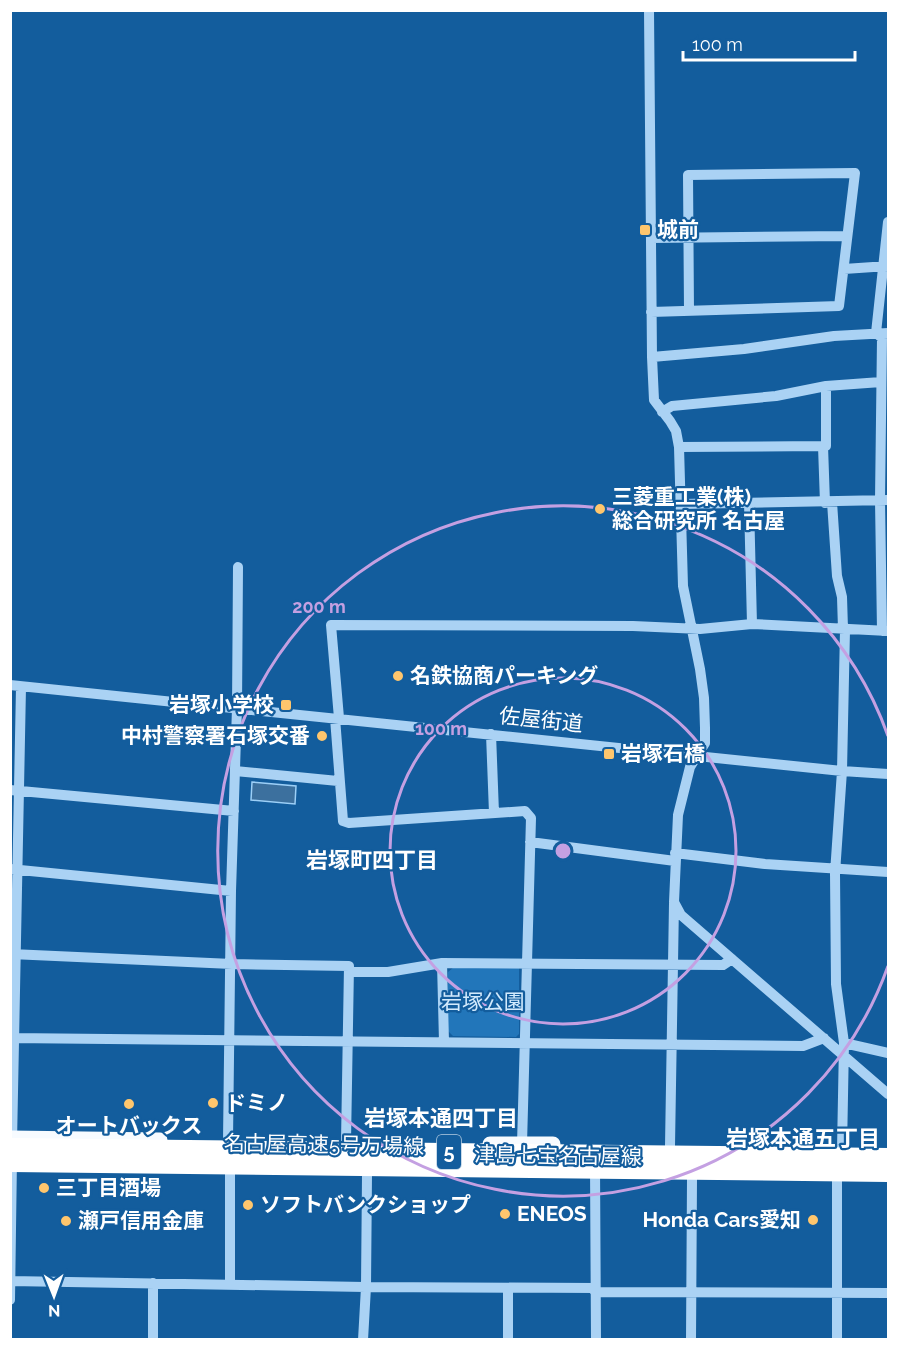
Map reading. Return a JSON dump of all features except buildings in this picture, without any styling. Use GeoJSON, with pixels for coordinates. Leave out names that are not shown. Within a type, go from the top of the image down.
{"type":"FeatureCollection","features":[{"type":"Feature","properties":{"kind":"highway","name":"名古屋高速5号万場線"},"geometry":{"type":"LineString","coordinates":[[11,1141],[888,1157]]}},
{"type":"Feature","properties":{"kind":"highway","name":"名古屋高速5号万場線"},"geometry":{"type":"LineString","coordinates":[[11,1168],[888,1173]]}},
{"type":"Feature","properties":{"kind":"main road","name":"津島七宝名古屋線"},"geometry":{"type":"LineString","coordinates":[[11,1141],[346,1142],[888,1149]]}},
{"type":"Feature","properties":{"kind":"main road","name":"津島七宝名古屋線"},"geometry":{"type":"LineString","coordinates":[[11,1168],[230,1174],[888,1180]]}},
{"type":"Feature","properties":{"kind":"street"},"geometry":{"type":"LineString","coordinates":[[649,10],[651,312],[654,400],[676,431],[679,447],[682,585],[698,657],[705,708],[705,743],[690,767],[680,802],[675,857],[670,1146]]}},
{"type":"Feature","properties":{"kind":"street"},"geometry":{"type":"LineString","coordinates":[[651,312],[689,311],[839,306],[855,173],[688,176],[689,311]]}},
{"type":"Feature","properties":{"kind":"street"},"geometry":{"type":"LineString","coordinates":[[876,333],[886,266],[888,222]]}},
{"type":"Feature","properties":{"kind":"street"},"geometry":{"type":"LineString","coordinates":[[651,238],[847,236]]}},
{"type":"Feature","properties":{"kind":"street"},"geometry":{"type":"LineString","coordinates":[[844,268],[886,266]]}},
{"type":"Feature","properties":{"kind":"street"},"geometry":{"type":"LineString","coordinates":[[522,1144],[531,818],[525,811],[350,823],[343,821],[338,781],[337,718],[331,625],[633,626],[691,629],[752,624],[885,631],[882,338],[876,333]]}},
{"type":"Feature","properties":{"kind":"street"},"geometry":{"type":"LineString","coordinates":[[652,357],[744,349],[834,336],[888,333]]}},
{"type":"Feature","properties":{"kind":"street"},"geometry":{"type":"LineString","coordinates":[[663,412],[672,406],[776,396],[826,386],[881,382]]}},
{"type":"Feature","properties":{"kind":"street"},"geometry":{"type":"LineString","coordinates":[[679,447],[826,446],[826,386]]}},
{"type":"Feature","properties":{"kind":"street"},"geometry":{"type":"LineString","coordinates":[[823,446],[844,629],[842,771],[836,867],[836,984],[844,1049],[842,1149],[837,1180],[837,1340]]}},
{"type":"Feature","properties":{"kind":"street"},"geometry":{"type":"LineString","coordinates":[[681,504],[884,500]]}},
{"type":"Feature","properties":{"kind":"street"},"geometry":{"type":"LineString","coordinates":[[749,503],[752,624]]}},
{"type":"Feature","properties":{"kind":"street"},"geometry":{"type":"LineString","coordinates":[[230,1285],[228,1141],[238,567]]}},
{"type":"Feature","properties":{"kind":"street"},"geometry":{"type":"LineString","coordinates":[[10,1300],[16,686]]}},
{"type":"Feature","properties":{"kind":"street","name":"佐屋街道"},"geometry":{"type":"LineString","coordinates":[[16,686],[888,774]]}},
{"type":"Feature","properties":{"kind":"street"},"geometry":{"type":"LineString","coordinates":[[490,734],[494,813]]}},
{"type":"Feature","properties":{"kind":"street"},"geometry":{"type":"LineString","coordinates":[[235,771],[338,781]]}},
{"type":"Feature","properties":{"kind":"street"},"geometry":{"type":"LineString","coordinates":[[15,790],[234,811]]}},
{"type":"Feature","properties":{"kind":"street"},"geometry":{"type":"LineString","coordinates":[[530,842],[675,857],[888,872]]}},
{"type":"Feature","properties":{"kind":"street"},"geometry":{"type":"LineString","coordinates":[[15,869],[231,891]]}},
{"type":"Feature","properties":{"kind":"street"},"geometry":{"type":"LineString","coordinates":[[674,902],[681,915],[824,1038],[844,1049],[888,1094]]}},
{"type":"Feature","properties":{"kind":"street"},"geometry":{"type":"LineString","coordinates":[[13,954],[232,964],[350,966],[346,1142]]}},
{"type":"Feature","properties":{"kind":"street"},"geometry":{"type":"LineString","coordinates":[[349,972],[388,972],[442,963],[723,965],[732,959]]}},
{"type":"Feature","properties":{"kind":"street"},"geometry":{"type":"LineString","coordinates":[[442,963],[444,1042]]}},
{"type":"Feature","properties":{"kind":"street"},"geometry":{"type":"LineString","coordinates":[[12,1038],[803,1046],[824,1038]]}},
{"type":"Feature","properties":{"kind":"street"},"geometry":{"type":"LineString","coordinates":[[844,1049],[888,1053]]}},
{"type":"Feature","properties":{"kind":"street"},"geometry":{"type":"LineString","coordinates":[[595,1145],[596,1340]]}},
{"type":"Feature","properties":{"kind":"street"},"geometry":{"type":"LineString","coordinates":[[363,1340],[367,1175]]}},
{"type":"Feature","properties":{"kind":"street"},"geometry":{"type":"LineString","coordinates":[[691,1340],[692,1179]]}},
{"type":"Feature","properties":{"kind":"street"},"geometry":{"type":"LineString","coordinates":[[11,1281],[888,1293]]}},
{"type":"Feature","properties":{"kind":"street"},"geometry":{"type":"LineString","coordinates":[[153,1283],[153,1340]]}},
{"type":"Feature","properties":{"kind":"street"},"geometry":{"type":"LineString","coordinates":[[508,1288],[508,1340]]}},
{"type":"Feature","properties":{"kind":"green space","name":"岩塚公園"},"geometry":{"type":"Polygon","coordinates":[[[454,967],[519,968],[519,1034],[516,1037],[453,1036],[448,1031],[448,972],[454,967]]]}},
{"type":"Feature","properties":{"kind":"shaded area"},"geometry":{"type":"Polygon","coordinates":[[[252,782],[296,786],[295,804],[251,800],[252,782]]]}},
{"type":"Feature","properties":{"kind":"place","name":"城前"},"geometry":{"type":"Point","coordinates":[645,230]}},
{"type":"Feature","properties":{"kind":"place","name":"三菱重工業(株) 総合研究所 名古屋"},"geometry":{"type":"Point","coordinates":[600,509]}},
{"type":"Feature","properties":{"kind":"place","name":"名鉄協商パーキング"},"geometry":{"type":"Point","coordinates":[398,676]}},
{"type":"Feature","properties":{"kind":"place","name":"岩塚小学校"},"geometry":{"type":"Point","coordinates":[286,705]}},
{"type":"Feature","properties":{"kind":"place","name":"中村警察署石塚交番"},"geometry":{"type":"Point","coordinates":[322,736]}},
{"type":"Feature","properties":{"kind":"place","name":"岩塚石橋"},"geometry":{"type":"Point","coordinates":[609,754]}},
{"type":"Feature","properties":{"kind":"place","name":"ドミノ"},"geometry":{"type":"Point","coordinates":[213,1103]}},
{"type":"Feature","properties":{"kind":"place","name":"オートバックス"},"geometry":{"type":"Point","coordinates":[129,1104]}},
{"type":"Feature","properties":{"kind":"place","name":"三丁目酒場"},"geometry":{"type":"Point","coordinates":[44,1188]}},
{"type":"Feature","properties":{"kind":"place","name":"ソフトバンクショップ"},"geometry":{"type":"Point","coordinates":[248,1205]}},
{"type":"Feature","properties":{"kind":"place","name":"ENEOS"},"geometry":{"type":"Point","coordinates":[505,1214]}},
{"type":"Feature","properties":{"kind":"place","name":"Honda Cars愛知"},"geometry":{"type":"Point","coordinates":[813,1220]}},
{"type":"Feature","properties":{"kind":"place","name":"瀬戸信用金庫"},"geometry":{"type":"Point","coordinates":[66,1221]}},
{"type":"Feature","properties":{"kind":"district","name":"岩塚町四丁目"},"geometry":{"type":"Point","coordinates":[372,860]}},
{"type":"Feature","properties":{"kind":"district","name":"岩塚本通四丁目"},"geometry":{"type":"Point","coordinates":[441,1118]}},
{"type":"Feature","properties":{"kind":"district","name":"岩塚本通五丁目"},"geometry":{"type":"Point","coordinates":[803,1138]}}]}
